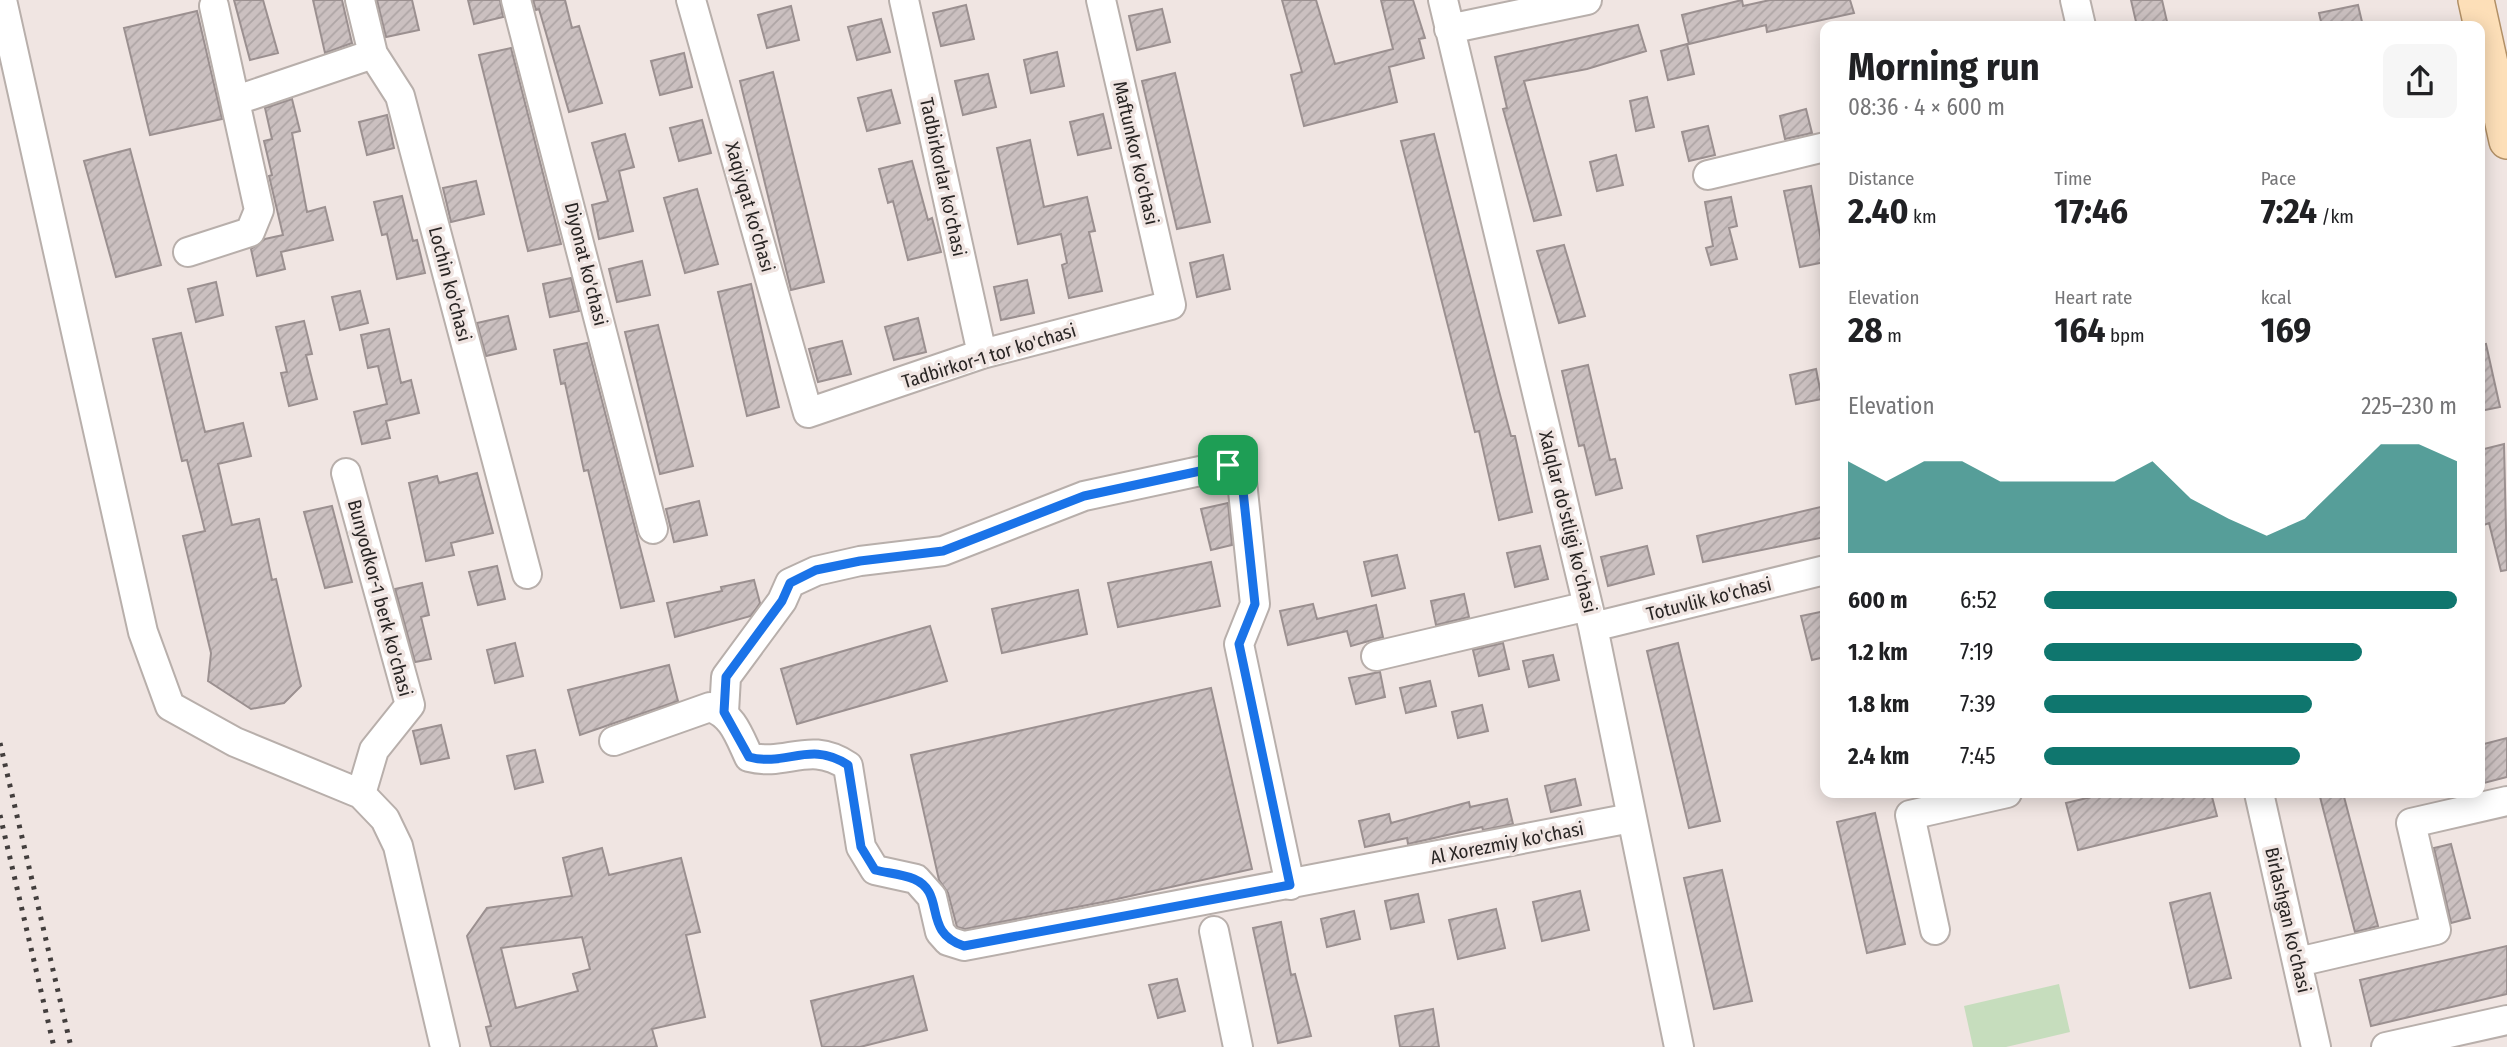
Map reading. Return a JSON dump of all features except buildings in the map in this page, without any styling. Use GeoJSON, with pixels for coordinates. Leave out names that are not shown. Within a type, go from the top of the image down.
{"type":"FeatureCollection","features":[{"type":"Feature","properties":{"kind":"main road"},"geometry":{"type":"LineString","coordinates":[[2476,0],[2481,21]]}},
{"type":"Feature","properties":{"kind":"main road"},"geometry":{"type":"LineString","coordinates":[[2485,41],[2507,141]]}},
{"type":"Feature","properties":{"kind":"street"},"geometry":{"type":"LineString","coordinates":[[2,0],[143,632],[170,706],[235,742],[361,794],[385,819],[398,846],[445,1047]]}},
{"type":"Feature","properties":{"kind":"street","name":"Lochin ko'chasi"},"geometry":{"type":"LineString","coordinates":[[360,0],[373,54],[400,96],[527,575]]}},
{"type":"Feature","properties":{"kind":"street","name":"Diyonat ko'chasi"},"geometry":{"type":"LineString","coordinates":[[516,0],[653,529]]}},
{"type":"Feature","properties":{"kind":"street","name":"Xaqiyqat ko'chasi"},"geometry":{"type":"LineString","coordinates":[[691,0],[808,413]]}},
{"type":"Feature","properties":{"kind":"street","name":"Tadbirkorlar ko'chasi"},"geometry":{"type":"LineString","coordinates":[[904,0],[982,354]]}},
{"type":"Feature","properties":{"kind":"street","name":"Maftunkor ko'chasi"},"geometry":{"type":"LineString","coordinates":[[1101,0],[1171,305]]}},
{"type":"Feature","properties":{"kind":"street","name":"Xalqlar do'stligi ko'chasi"},"geometry":{"type":"LineString","coordinates":[[1443,0],[1590,617],[1679,1047]]}},
{"type":"Feature","properties":{"kind":"street"},"geometry":{"type":"LineString","coordinates":[[1450,29],[1587,0]]}},
{"type":"Feature","properties":{"kind":"street"},"geometry":{"type":"LineString","coordinates":[[2075,0],[2080,21]]}},
{"type":"Feature","properties":{"kind":"street"},"geometry":{"type":"LineString","coordinates":[[188,252],[250,232],[259,210],[214,6]]}},
{"type":"Feature","properties":{"kind":"street"},"geometry":{"type":"LineString","coordinates":[[236,100],[373,54]]}},
{"type":"Feature","properties":{"kind":"street"},"geometry":{"type":"LineString","coordinates":[[1708,175],[1820,148]]}},
{"type":"Feature","properties":{"kind":"street","name":"Tadbirkor-1 tor ko'chasi"},"geometry":{"type":"LineString","coordinates":[[808,413],[982,354],[1171,305]]}},
{"type":"Feature","properties":{"kind":"street"},"geometry":{"type":"LineString","coordinates":[[614,741],[710,708],[724,712],[726,677],[782,601],[790,583],[816,570],[860,561],[943,551],[1084,496],[1228,465],[1235,466],[1241,472],[1255,604],[1239,644],[1290,885]]}},
{"type":"Feature","properties":{"kind":"street","name":"Bunyodkor-1 berk ko'chasi"},"geometry":{"type":"LineString","coordinates":[[346,473],[410,705],[374,750],[361,794]]}},
{"type":"Feature","properties":{"kind":"street","name":"Totuvlik ko'chasi"},"geometry":{"type":"LineString","coordinates":[[1376,656],[1820,571]]}},
{"type":"Feature","properties":{"kind":"street","name":"Al Xorezmiy ko'chasi"},"geometry":{"type":"LineString","coordinates":[[724,712],[749,757],[762,760],[830,754],[848,765],[861,847],[875,870],[916,879],[932,897],[940,932],[948,941],[964,946],[1631,818]]}},
{"type":"Feature","properties":{"kind":"street"},"geometry":{"type":"LineString","coordinates":[[1935,930],[1910,815],[1985,798]]}},
{"type":"Feature","properties":{"kind":"street","name":"Birlashgan ko'chasi"},"geometry":{"type":"LineString","coordinates":[[2260,798],[2316,1047]]}},
{"type":"Feature","properties":{"kind":"street"},"geometry":{"type":"LineString","coordinates":[[2298,962],[2437,930],[2411,823],[2507,801]]}},
{"type":"Feature","properties":{"kind":"street"},"geometry":{"type":"LineString","coordinates":[[1214,932],[1238,1047]]}},
{"type":"Feature","properties":{"kind":"street"},"geometry":{"type":"LineString","coordinates":[[2386,1047],[2507,1020]]}},
{"type":"Feature","properties":{"kind":"green space"},"geometry":{"type":"Polygon","coordinates":[[[2059,984],[2070,1032],[2006,1047],[1973,1047],[1964,1006],[2059,984]]]}},
{"type":"Feature","properties":{"kind":"railway"},"geometry":{"type":"LineString","coordinates":[[0,743],[71,1047]]}},
{"type":"Feature","properties":{"kind":"railway"},"geometry":{"type":"LineString","coordinates":[[0,815],[54,1047]]}},
{"type":"Feature","properties":{"kind":"route"},"geometry":{"type":"LineString","coordinates":[[1228,465],[1235,466],[1241,472],[1255,604],[1239,644],[1290,885],[964,946],[948,941],[940,932],[932,897],[916,879],[875,870],[861,847],[848,765],[830,754],[762,760],[749,757],[732,722],[724,712],[723,692],[726,677],[767,617],[782,601],[790,583],[816,570],[860,561],[943,551],[1084,496],[1228,465]]}}]}
